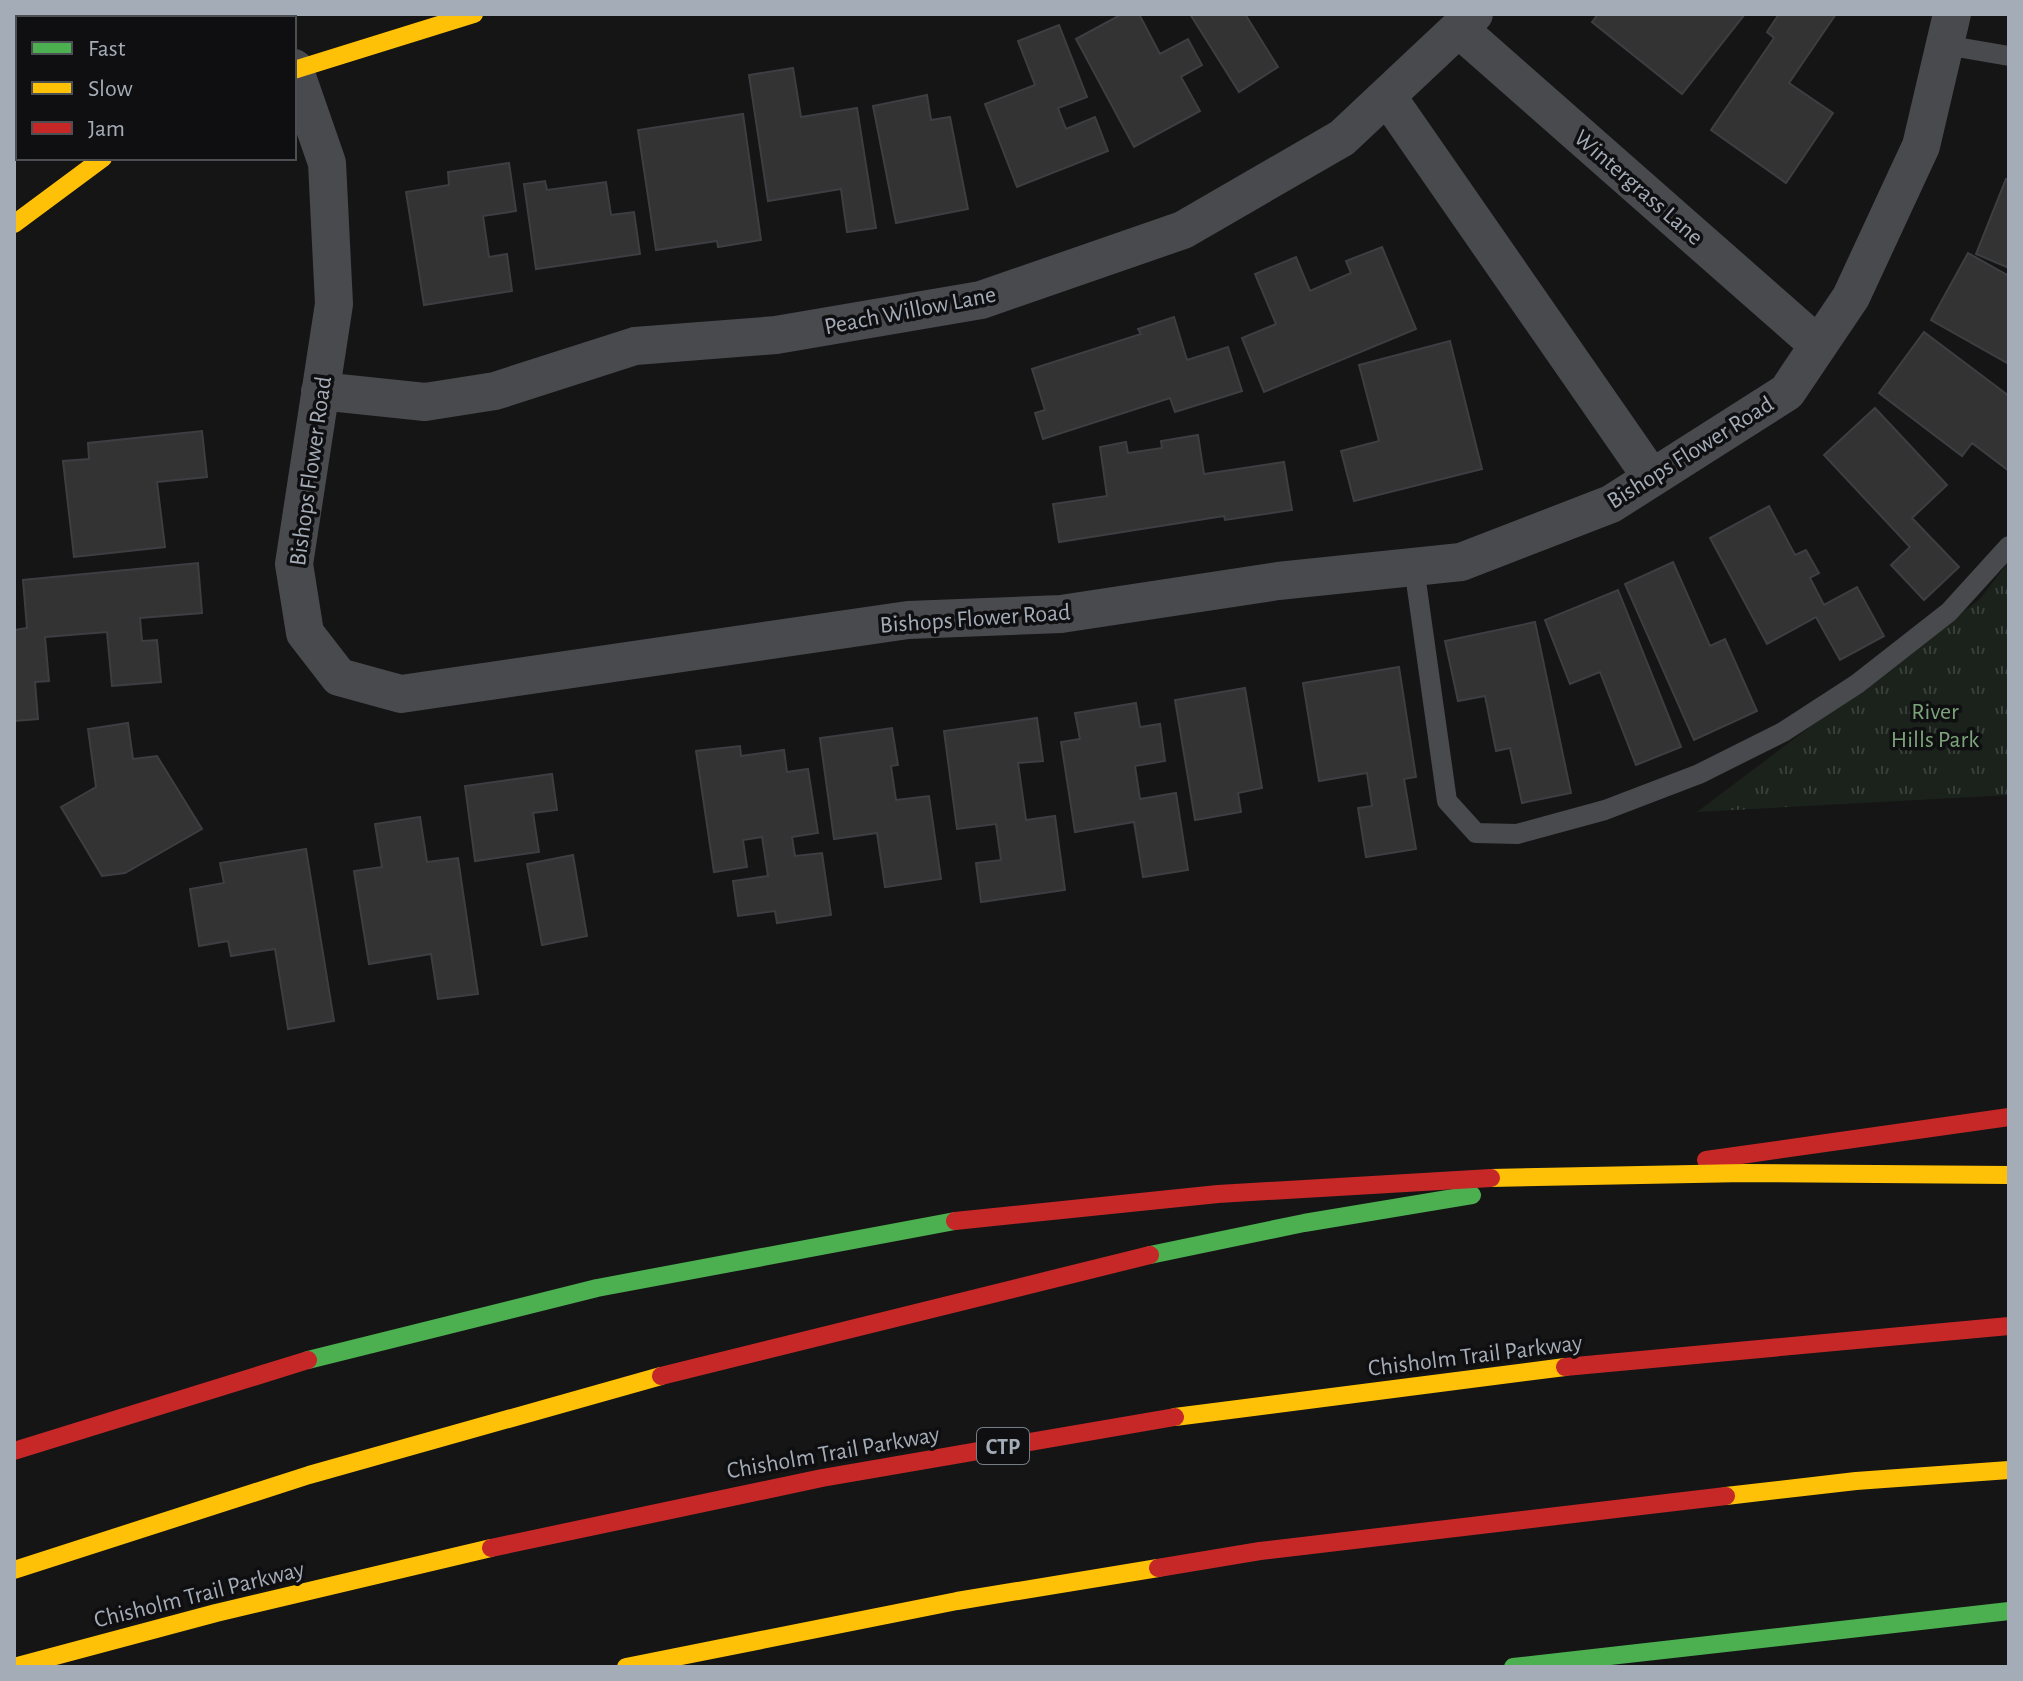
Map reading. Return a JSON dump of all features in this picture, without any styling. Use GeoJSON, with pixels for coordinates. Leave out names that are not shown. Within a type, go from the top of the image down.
{"type":"FeatureCollection","features":[{"type":"Feature","properties":{"kind":"main road"},"geometry":{"type":"LineString","coordinates":[[296,68],[474,14]]}},
{"type":"Feature","properties":{"kind":"main road"},"geometry":{"type":"LineString","coordinates":[[14,224],[100,160]]}},
{"type":"Feature","properties":{"kind":"main road"},"geometry":{"type":"LineString","coordinates":[[14,1570],[290,1481],[629,1383],[984,1293],[1364,1211],[2009,1117]]}},
{"type":"Feature","properties":{"kind":"main road"},"geometry":{"type":"LineString","coordinates":[[14,1451],[242,1377],[481,1312],[640,1276],[955,1221],[1098,1203],[1432,1178],[2009,1175]]}},
{"type":"Feature","properties":{"kind":"main road","name":"Chisholm Trail Parkway"},"geometry":{"type":"LineString","coordinates":[[14,1667],[244,1606],[562,1531],[755,1490],[1101,1428],[1250,1406],[1545,1370],[2009,1326]]}},
{"type":"Feature","properties":{"kind":"main road"},"geometry":{"type":"LineString","coordinates":[[626,1667],[928,1606],[1260,1551],[1856,1481],[2009,1470]]}},
{"type":"Feature","properties":{"kind":"main road"},"geometry":{"type":"LineString","coordinates":[[1513,1667],[2009,1611]]}},
{"type":"Feature","properties":{"kind":"street","name":"Peach Willow Lane"},"geometry":{"type":"LineString","coordinates":[[320,391],[425,402],[495,391],[635,346],[776,335],[981,300],[1183,230],[1342,138],[1466,21]]}},
{"type":"Feature","properties":{"kind":"street","name":"Wintergrass Lane"},"geometry":{"type":"LineString","coordinates":[[1466,21],[1818,345]]}},
{"type":"Feature","properties":{"kind":"street","name":"Bishops Flower Road"},"geometry":{"type":"LineString","coordinates":[[296,75],[327,163],[334,304],[294,564],[305,633],[339,677],[401,694],[908,620],[1061,614],[1278,581],[1461,562],[1611,504],[1787,392],[1851,297],[1921,146],[1949,29]]}},
{"type":"Feature","properties":{"kind":"street"},"geometry":{"type":"LineString","coordinates":[[1387,96],[1652,478]]}},
{"type":"Feature","properties":{"kind":"lane"},"geometry":{"type":"LineString","coordinates":[[1949,29],[2009,56]]}},
{"type":"Feature","properties":{"kind":"lane"},"geometry":{"type":"LineString","coordinates":[[1414,567],[1447,801],[1476,833],[1517,834],[1655,792],[1783,732],[1857,684],[1949,612],[2009,546]]}},
{"type":"Feature","properties":{"kind":"green space","name":"River Hills Park"},"geometry":{"type":"Polygon","coordinates":[[[2009,561],[2009,795],[1697,812],[1980,599],[2009,561]]]}},
{"type":"Feature","properties":{"kind":"building"},"geometry":{"type":"Polygon","coordinates":[[[1122,14],[1139,14],[1160,54],[1188,39],[1202,65],[1181,77],[1200,111],[1134,147],[1076,39],[1122,14]]]}},
{"type":"Feature","properties":{"kind":"building"},"geometry":{"type":"Polygon","coordinates":[[[1190,14],[1245,14],[1278,67],[1239,92],[1190,14]]]}},
{"type":"Feature","properties":{"kind":"building"},"geometry":{"type":"Polygon","coordinates":[[[1598,14],[1745,14],[1682,94],[1592,22],[1598,14]]]}},
{"type":"Feature","properties":{"kind":"building"},"geometry":{"type":"Polygon","coordinates":[[[1779,14],[1836,14],[1789,83],[1833,113],[1786,183],[1711,130],[1774,38],[1767,32],[1779,14]]]}},
{"type":"Feature","properties":{"kind":"building"},"geometry":{"type":"Polygon","coordinates":[[[1059,25],[1087,97],[1058,108],[1066,129],[1095,117],[1108,151],[1017,187],[985,104],[1035,85],[1018,41],[1059,25]]]}},
{"type":"Feature","properties":{"kind":"building"},"geometry":{"type":"Polygon","coordinates":[[[793,68],[801,117],[857,108],[876,228],[847,232],[841,189],[768,201],[749,75],[793,68]]]}},
{"type":"Feature","properties":{"kind":"building"},"geometry":{"type":"Polygon","coordinates":[[[927,95],[931,120],[950,117],[968,209],[896,223],[873,106],[927,95]]]}},
{"type":"Feature","properties":{"kind":"building"},"geometry":{"type":"Polygon","coordinates":[[[743,114],[761,240],[718,247],[717,241],[656,250],[638,130],[743,114]]]}},
{"type":"Feature","properties":{"kind":"building"},"geometry":{"type":"Polygon","coordinates":[[[509,163],[516,211],[483,216],[489,257],[507,254],[512,291],[424,305],[406,192],[449,185],[448,172],[509,163]]]}},
{"type":"Feature","properties":{"kind":"building"},"geometry":{"type":"Polygon","coordinates":[[[2006,179],[2009,180],[2009,268],[1976,254],[2006,179]]]}},
{"type":"Feature","properties":{"kind":"building"},"geometry":{"type":"Polygon","coordinates":[[[545,181],[547,190],[606,182],[611,215],[634,212],[640,254],[536,269],[524,184],[545,181]]]}},
{"type":"Feature","properties":{"kind":"building"},"geometry":{"type":"Polygon","coordinates":[[[1382,247],[1416,329],[1264,392],[1242,338],[1276,324],[1255,274],[1296,257],[1310,291],[1351,273],[1346,261],[1382,247]]]}},
{"type":"Feature","properties":{"kind":"building"},"geometry":{"type":"Polygon","coordinates":[[[1968,253],[2009,276],[2009,364],[1931,320],[1968,253]]]}},
{"type":"Feature","properties":{"kind":"building"},"geometry":{"type":"Polygon","coordinates":[[[1174,317],[1187,360],[1228,347],[1242,391],[1175,412],[1170,398],[1043,439],[1035,413],[1045,410],[1032,369],[1141,334],[1138,329],[1174,317]]]}},
{"type":"Feature","properties":{"kind":"building"},"geometry":{"type":"Polygon","coordinates":[[[1924,332],[2009,396],[2009,471],[1972,443],[1962,456],[1879,393],[1924,332]]]}},
{"type":"Feature","properties":{"kind":"building"},"geometry":{"type":"Polygon","coordinates":[[[1450,341],[1482,469],[1354,501],[1341,451],[1379,441],[1359,365],[1450,341]]]}},
{"type":"Feature","properties":{"kind":"building"},"geometry":{"type":"Polygon","coordinates":[[[1875,408],[1947,485],[1912,518],[1959,567],[1924,600],[1891,565],[1910,547],[1824,455],[1875,408]]]}},
{"type":"Feature","properties":{"kind":"building"},"geometry":{"type":"Polygon","coordinates":[[[202,431],[207,477],[157,482],[165,547],[74,557],[63,461],[89,459],[88,443],[202,431]]]}},
{"type":"Feature","properties":{"kind":"building"},"geometry":{"type":"Polygon","coordinates":[[[1198,435],[1204,474],[1284,462],[1292,510],[1225,520],[1224,516],[1059,542],[1053,504],[1107,496],[1100,447],[1126,442],[1128,453],[1162,448],[1161,441],[1198,435]]]}},
{"type":"Feature","properties":{"kind":"building"},"geometry":{"type":"Polygon","coordinates":[[[1769,506],[1795,555],[1806,550],[1819,573],[1810,578],[1824,605],[1857,587],[1884,636],[1840,660],[1816,617],[1767,644],[1710,538],[1769,506]]]}},
{"type":"Feature","properties":{"kind":"building"},"geometry":{"type":"Polygon","coordinates":[[[1673,562],[1710,646],[1725,639],[1757,711],[1694,740],[1625,584],[1673,562]]]}},
{"type":"Feature","properties":{"kind":"building"},"geometry":{"type":"Polygon","coordinates":[[[198,563],[202,613],[140,618],[142,641],[157,640],[161,682],[112,686],[107,632],[45,637],[49,681],[35,682],[38,719],[14,721],[14,630],[27,628],[23,580],[198,563]]]}},
{"type":"Feature","properties":{"kind":"building"},"geometry":{"type":"Polygon","coordinates":[[[1618,590],[1681,747],[1636,765],[1600,672],[1570,684],[1545,620],[1618,590]]]}},
{"type":"Feature","properties":{"kind":"building"},"geometry":{"type":"Polygon","coordinates":[[[1535,622],[1571,793],[1522,803],[1510,748],[1496,751],[1485,696],[1458,701],[1445,641],[1535,622]]]}},
{"type":"Feature","properties":{"kind":"building"},"geometry":{"type":"Polygon","coordinates":[[[1399,667],[1416,777],[1404,779],[1416,849],[1366,857],[1358,808],[1372,806],[1367,773],[1319,781],[1303,683],[1399,667]]]}},
{"type":"Feature","properties":{"kind":"building"},"geometry":{"type":"Polygon","coordinates":[[[1245,688],[1262,788],[1238,793],[1241,812],[1195,820],[1175,700],[1245,688]]]}},
{"type":"Feature","properties":{"kind":"building"},"geometry":{"type":"Polygon","coordinates":[[[1136,703],[1140,727],[1160,724],[1165,761],[1135,766],[1140,799],[1176,793],[1188,870],[1143,877],[1134,822],[1075,832],[1061,742],[1080,739],[1075,713],[1136,703]]]}},
{"type":"Feature","properties":{"kind":"building"},"geometry":{"type":"Polygon","coordinates":[[[1037,718],[1043,761],[1018,763],[1026,820],[1055,816],[1065,890],[981,902],[976,863],[1001,860],[996,824],[957,829],[944,731],[1037,718]]]}},
{"type":"Feature","properties":{"kind":"building"},"geometry":{"type":"Polygon","coordinates":[[[128,723],[133,759],[157,756],[202,829],[125,873],[102,876],[61,807],[96,787],[88,729],[128,723]]]}},
{"type":"Feature","properties":{"kind":"building"},"geometry":{"type":"Polygon","coordinates":[[[892,728],[898,765],[891,766],[896,800],[929,796],[941,879],[885,887],[877,833],[834,839],[820,738],[892,728]]]}},
{"type":"Feature","properties":{"kind":"building"},"geometry":{"type":"Polygon","coordinates":[[[740,746],[741,756],[784,750],[787,772],[808,769],[818,833],[792,837],[795,856],[822,853],[831,915],[777,923],[775,911],[738,916],[733,881],[768,876],[762,837],[743,840],[747,867],[714,872],[696,751],[740,746]]]}},
{"type":"Feature","properties":{"kind":"building"},"geometry":{"type":"Polygon","coordinates":[[[552,774],[557,810],[533,813],[539,852],[475,861],[465,786],[552,774]]]}},
{"type":"Feature","properties":{"kind":"building"},"geometry":{"type":"Polygon","coordinates":[[[420,817],[427,862],[458,858],[478,994],[438,999],[431,954],[369,964],[354,871],[382,867],[375,824],[420,817]]]}},
{"type":"Feature","properties":{"kind":"building"},"geometry":{"type":"Polygon","coordinates":[[[306,849],[334,1021],[288,1029],[275,949],[231,956],[228,941],[199,946],[190,889],[224,883],[220,863],[306,849]]]}},
{"type":"Feature","properties":{"kind":"building"},"geometry":{"type":"Polygon","coordinates":[[[573,855],[587,936],[542,945],[527,864],[573,855]]]}},
{"type":"Feature","properties":{"kind":"traffic: fast"},"geometry":{"type":"LineString","coordinates":[[1150,1255],[1304,1223],[1472,1195]]}},
{"type":"Feature","properties":{"kind":"traffic: fast"},"geometry":{"type":"LineString","coordinates":[[308,1360],[597,1288],[955,1221]]}},
{"type":"Feature","properties":{"kind":"traffic: fast"},"geometry":{"type":"LineString","coordinates":[[1513,1667],[2009,1611]]}},
{"type":"Feature","properties":{"kind":"traffic: slow"},"geometry":{"type":"LineString","coordinates":[[296,69],[474,14]]}},
{"type":"Feature","properties":{"kind":"traffic: slow"},"geometry":{"type":"LineString","coordinates":[[14,224],[100,160]]}},
{"type":"Feature","properties":{"kind":"traffic: slow"},"geometry":{"type":"LineString","coordinates":[[1491,1178],[1745,1173],[2009,1175]]}},
{"type":"Feature","properties":{"kind":"traffic: slow"},"geometry":{"type":"LineString","coordinates":[[1175,1417],[1565,1367]]}},
{"type":"Feature","properties":{"kind":"traffic: slow"},"geometry":{"type":"LineString","coordinates":[[14,1570],[309,1475],[661,1376]]}},
{"type":"Feature","properties":{"kind":"traffic: slow"},"geometry":{"type":"LineString","coordinates":[[1726,1496],[1856,1481],[2009,1470]]}},
{"type":"Feature","properties":{"kind":"traffic: slow"},"geometry":{"type":"LineString","coordinates":[[14,1667],[216,1613],[491,1548]]}},
{"type":"Feature","properties":{"kind":"traffic: slow"},"geometry":{"type":"LineString","coordinates":[[626,1667],[957,1601],[1158,1568]]}},
{"type":"Feature","properties":{"kind":"traffic: jam"},"geometry":{"type":"LineString","coordinates":[[1706,1160],[2009,1117]]}},
{"type":"Feature","properties":{"kind":"traffic: jam"},"geometry":{"type":"LineString","coordinates":[[955,1221],[1218,1194],[1491,1178]]}},
{"type":"Feature","properties":{"kind":"traffic: jam"},"geometry":{"type":"LineString","coordinates":[[661,1376],[1150,1255]]}},
{"type":"Feature","properties":{"kind":"traffic: jam"},"geometry":{"type":"LineString","coordinates":[[1565,1367],[2009,1326]]}},
{"type":"Feature","properties":{"kind":"traffic: jam"},"geometry":{"type":"LineString","coordinates":[[14,1451],[308,1360]]}},
{"type":"Feature","properties":{"kind":"traffic: jam"},"geometry":{"type":"LineString","coordinates":[[491,1548],[822,1478],[1175,1417]]}},
{"type":"Feature","properties":{"kind":"traffic: jam"},"geometry":{"type":"LineString","coordinates":[[1158,1568],[1260,1551],[1726,1496]]}}]}
